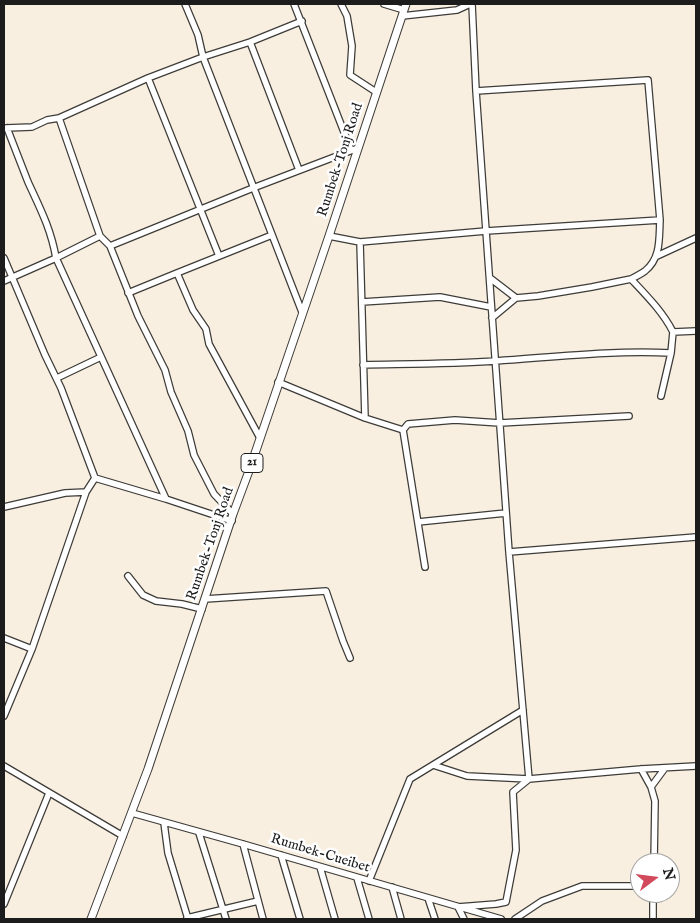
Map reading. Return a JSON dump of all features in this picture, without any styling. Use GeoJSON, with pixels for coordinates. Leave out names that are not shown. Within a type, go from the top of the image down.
{"type":"FeatureCollection","features":[{"type":"Feature","properties":{"kind":"main road","name":"Rumbek-Tonj Road"},"geometry":{"type":"LineString","coordinates":[[91,919],[132,813],[329,236],[354,149],[404,10]]}},
{"type":"Feature","properties":{"kind":"street"},"geometry":{"type":"LineString","coordinates":[[185,4],[198,35],[203,57],[302,312]]}},
{"type":"Feature","properties":{"kind":"street"},"geometry":{"type":"LineString","coordinates":[[110,246],[354,149],[294,4]]}},
{"type":"Feature","properties":{"kind":"street"},"geometry":{"type":"LineString","coordinates":[[341,4],[346,16],[352,46],[350,74],[376,92]]}},
{"type":"Feature","properties":{"kind":"street"},"geometry":{"type":"LineString","coordinates":[[384,4],[404,10],[457,10],[471,4],[506,513],[529,779]]}},
{"type":"Feature","properties":{"kind":"street"},"geometry":{"type":"LineString","coordinates":[[166,499],[56,258],[53,240],[44,216],[6,128],[32,127],[46,120],[59,118],[148,78],[250,42],[302,21]]}},
{"type":"Feature","properties":{"kind":"street"},"geometry":{"type":"LineString","coordinates":[[250,42],[299,170]]}},
{"type":"Feature","properties":{"kind":"street"},"geometry":{"type":"LineString","coordinates":[[148,78],[219,256]]}},
{"type":"Feature","properties":{"kind":"street"},"geometry":{"type":"LineString","coordinates":[[476,91],[648,80],[660,220],[657,256],[645,271],[631,279],[538,296],[516,298],[492,318]]}},
{"type":"Feature","properties":{"kind":"street"},"geometry":{"type":"LineString","coordinates":[[59,118],[100,236],[110,246],[128,294],[165,370],[171,392],[188,431],[194,455],[214,494],[232,517]]}},
{"type":"Feature","properties":{"kind":"street"},"geometry":{"type":"LineString","coordinates":[[329,236],[360,242],[486,231],[660,220]]}},
{"type":"Feature","properties":{"kind":"street"},"geometry":{"type":"LineString","coordinates":[[128,294],[272,235]]}},
{"type":"Feature","properties":{"kind":"street"},"geometry":{"type":"LineString","coordinates":[[4,280],[56,258],[100,236]]}},
{"type":"Feature","properties":{"kind":"street"},"geometry":{"type":"LineString","coordinates":[[657,256],[696,238]]}},
{"type":"Feature","properties":{"kind":"street"},"geometry":{"type":"LineString","coordinates":[[360,242],[365,418]]}},
{"type":"Feature","properties":{"kind":"street"},"geometry":{"type":"LineString","coordinates":[[4,258],[45,355],[62,388],[95,478]]}},
{"type":"Feature","properties":{"kind":"street"},"geometry":{"type":"LineString","coordinates":[[177,273],[193,310],[206,330],[210,344],[260,438]]}},
{"type":"Feature","properties":{"kind":"street"},"geometry":{"type":"LineString","coordinates":[[490,278],[516,298]]}},
{"type":"Feature","properties":{"kind":"street"},"geometry":{"type":"LineString","coordinates":[[631,279],[670,324],[673,332],[671,353],[661,396]]}},
{"type":"Feature","properties":{"kind":"street"},"geometry":{"type":"LineString","coordinates":[[362,302],[440,297],[491,307]]}},
{"type":"Feature","properties":{"kind":"street"},"geometry":{"type":"LineString","coordinates":[[673,332],[696,331]]}},
{"type":"Feature","properties":{"kind":"street"},"geometry":{"type":"LineString","coordinates":[[363,365],[495,361],[640,351],[671,353]]}},
{"type":"Feature","properties":{"kind":"street"},"geometry":{"type":"LineString","coordinates":[[56,378],[101,357]]}},
{"type":"Feature","properties":{"kind":"street"},"geometry":{"type":"LineString","coordinates":[[278,382],[365,418],[403,430]]}},
{"type":"Feature","properties":{"kind":"street"},"geometry":{"type":"LineString","coordinates":[[425,567],[403,430],[408,424],[455,420],[500,422],[629,416]]}},
{"type":"Feature","properties":{"kind":"street"},"geometry":{"type":"LineString","coordinates":[[95,478],[232,517]]}},
{"type":"Feature","properties":{"kind":"street"},"geometry":{"type":"LineString","coordinates":[[4,716],[32,649],[86,492],[95,478]]}},
{"type":"Feature","properties":{"kind":"street"},"geometry":{"type":"LineString","coordinates":[[4,507],[65,493],[86,492]]}},
{"type":"Feature","properties":{"kind":"street"},"geometry":{"type":"LineString","coordinates":[[418,522],[506,513]]}},
{"type":"Feature","properties":{"kind":"street"},"geometry":{"type":"LineString","coordinates":[[509,552],[696,537]]}},
{"type":"Feature","properties":{"kind":"street"},"geometry":{"type":"LineString","coordinates":[[128,576],[144,595],[156,600],[202,609]]}},
{"type":"Feature","properties":{"kind":"street"},"geometry":{"type":"LineString","coordinates":[[205,598],[326,591],[350,658]]}},
{"type":"Feature","properties":{"kind":"street"},"geometry":{"type":"LineString","coordinates":[[4,638],[32,649]]}},
{"type":"Feature","properties":{"kind":"street"},"geometry":{"type":"LineString","coordinates":[[369,881],[410,779],[523,710]]}},
{"type":"Feature","properties":{"kind":"street"},"geometry":{"type":"LineString","coordinates":[[433,765],[467,776],[529,779],[696,766]]}},
{"type":"Feature","properties":{"kind":"street"},"geometry":{"type":"LineString","coordinates":[[4,766],[123,836]]}},
{"type":"Feature","properties":{"kind":"street"},"geometry":{"type":"LineString","coordinates":[[651,787],[665,768]]}},
{"type":"Feature","properties":{"kind":"street"},"geometry":{"type":"LineString","coordinates":[[641,769],[651,787],[655,801],[654,853]]}},
{"type":"Feature","properties":{"kind":"street"},"geometry":{"type":"LineString","coordinates":[[464,919],[458,907],[506,902],[516,850],[513,792],[529,779]]}},
{"type":"Feature","properties":{"kind":"street"},"geometry":{"type":"LineString","coordinates":[[4,904],[49,793]]}},
{"type":"Feature","properties":{"kind":"street","name":"Rumbek-Cueibet"},"geometry":{"type":"LineString","coordinates":[[132,813],[501,919]]}},
{"type":"Feature","properties":{"kind":"street"},"geometry":{"type":"LineString","coordinates":[[164,823],[168,853],[187,919],[258,901]]}},
{"type":"Feature","properties":{"kind":"street"},"geometry":{"type":"LineString","coordinates":[[199,832],[226,919]]}},
{"type":"Feature","properties":{"kind":"street"},"geometry":{"type":"LineString","coordinates":[[243,844],[263,919]]}},
{"type":"Feature","properties":{"kind":"street"},"geometry":{"type":"LineString","coordinates":[[280,855],[300,919]]}},
{"type":"Feature","properties":{"kind":"street"},"geometry":{"type":"LineString","coordinates":[[320,867],[335,919]]}},
{"type":"Feature","properties":{"kind":"street"},"geometry":{"type":"LineString","coordinates":[[357,878],[369,919]]}},
{"type":"Feature","properties":{"kind":"street"},"geometry":{"type":"LineString","coordinates":[[515,919],[542,901],[582,886],[630,886]]}},
{"type":"Feature","properties":{"kind":"street"},"geometry":{"type":"LineString","coordinates":[[392,888],[401,919]]}},
{"type":"Feature","properties":{"kind":"street"},"geometry":{"type":"LineString","coordinates":[[428,898],[435,919]]}},
{"type":"Feature","properties":{"kind":"street"},"geometry":{"type":"LineString","coordinates":[[653,903],[653,919]]}}]}
